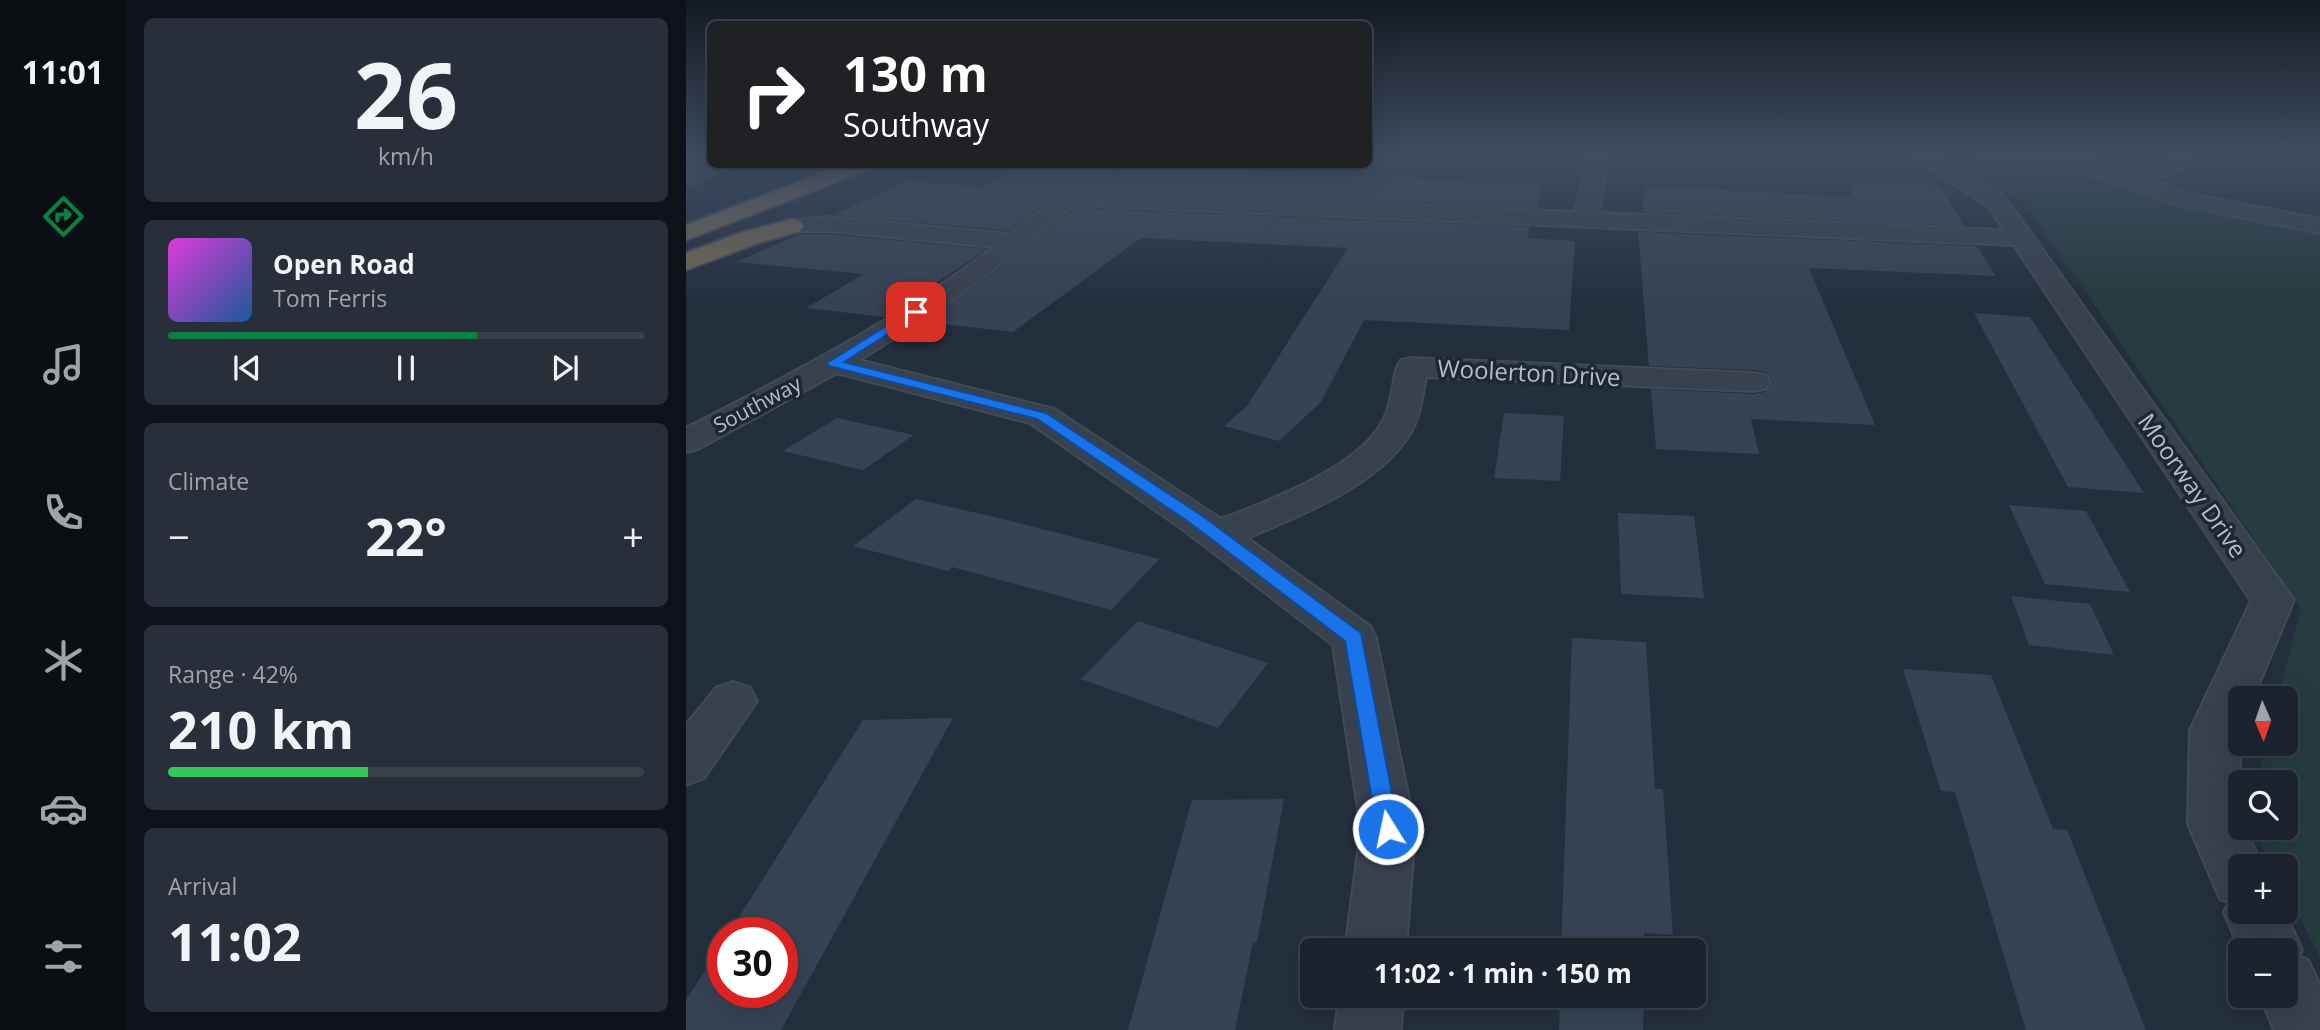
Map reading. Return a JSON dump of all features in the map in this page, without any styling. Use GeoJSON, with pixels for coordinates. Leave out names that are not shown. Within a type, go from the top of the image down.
{"type":"FeatureCollection","features":[{"type":"Feature","properties":{"kind":"highway"},"geometry":{"type":"LineString","coordinates":[[686,233],[767,202]]}},
{"type":"Feature","properties":{"kind":"highway"},"geometry":{"type":"LineString","coordinates":[[686,262],[749,238],[792,226]]}},
{"type":"Feature","properties":{"kind":"street","name":"Southway"},"geometry":{"type":"LineString","coordinates":[[695,430],[833,363],[937,300],[1017,242],[1063,202]]}},
{"type":"Feature","properties":{"kind":"street"},"geometry":{"type":"LineString","coordinates":[[1164,202],[2020,238]]}},
{"type":"Feature","properties":{"kind":"street"},"geometry":{"type":"LineString","coordinates":[[1585,220],[1589,202]]}},
{"type":"Feature","properties":{"kind":"street","name":"Moorway Drive"},"geometry":{"type":"LineString","coordinates":[[1997,202],[2273,600],[2215,730],[2215,824],[2228,854]]}},
{"type":"Feature","properties":{"kind":"street"},"geometry":{"type":"LineString","coordinates":[[2197,202],[2320,226]]}},
{"type":"Feature","properties":{"kind":"street"},"geometry":{"type":"LineString","coordinates":[[792,226],[828,224],[1017,242]]}},
{"type":"Feature","properties":{"kind":"street"},"geometry":{"type":"LineString","coordinates":[[833,363],[1042,416],[1216,536],[1354,638],[1388,829],[1377,938]]}},
{"type":"Feature","properties":{"kind":"street","name":"Woolerton Drive"},"geometry":{"type":"LineString","coordinates":[[1216,536],[1299,503],[1372,455],[1397,428],[1412,367],[1684,364],[1754,382]]}},
{"type":"Feature","properties":{"kind":"street"},"geometry":{"type":"LineString","coordinates":[[686,763],[733,701]]}},
{"type":"Feature","properties":{"kind":"street"},"geometry":{"type":"LineString","coordinates":[[1368,1030],[1370,1008]]}},
{"type":"Feature","properties":{"kind":"street"},"geometry":{"type":"LineString","coordinates":[[2297,1008],[2307,1030]]}},
{"type":"Feature","properties":{"kind":"green space"},"geometry":{"type":"Polygon","coordinates":[[[2024,202],[2167,202],[2320,231],[2320,957],[2298,915],[2298,854],[2266,854],[2258,840],[2298,840],[2298,770],[2260,770],[2263,756],[2298,756],[2298,686],[2281,686],[2301,608],[2024,202]]]}},
{"type":"Feature","properties":{"kind":"building"},"geometry":{"type":"Polygon","coordinates":[[[861,202],[1046,202],[1009,231],[834,215],[861,202]]]}},
{"type":"Feature","properties":{"kind":"building"},"geometry":{"type":"Polygon","coordinates":[[[1392,202],[1539,202],[1537,208],[1392,202]]]}},
{"type":"Feature","properties":{"kind":"building"},"geometry":{"type":"Polygon","coordinates":[[[1644,202],[1950,202],[1964,226],[1642,212],[1644,202]]]}},
{"type":"Feature","properties":{"kind":"building"},"geometry":{"type":"Polygon","coordinates":[[[1075,208],[1530,227],[1527,238],[1575,241],[1569,330],[1364,320],[1321,402],[1279,441],[1224,426],[1247,406],[1348,248],[1141,238],[1013,332],[924,322],[998,269],[1075,208]]]}},
{"type":"Feature","properties":{"kind":"building"},"geometry":{"type":"Polygon","coordinates":[[[1638,232],[1977,246],[1996,276],[1809,268],[1875,425],[1751,419],[1759,454],[1656,449],[1651,389],[1754,394],[1765,392],[1773,382],[1765,372],[1754,370],[1649,366],[1638,232]]]}},
{"type":"Feature","properties":{"kind":"building"},"geometry":{"type":"Polygon","coordinates":[[[800,234],[828,234],[987,249],[885,317],[806,308],[864,274],[736,262],[800,234]]]}},
{"type":"Feature","properties":{"kind":"building"},"geometry":{"type":"Polygon","coordinates":[[[1974,313],[2030,317],[2144,493],[2068,487],[1974,313]]]}},
{"type":"Feature","properties":{"kind":"building"},"geometry":{"type":"Polygon","coordinates":[[[1504,413],[1564,416],[1560,481],[1494,478],[1504,413]]]}},
{"type":"Feature","properties":{"kind":"building"},"geometry":{"type":"Polygon","coordinates":[[[837,418],[914,435],[863,470],[783,451],[837,418]]]}},
{"type":"Feature","properties":{"kind":"building"},"geometry":{"type":"Polygon","coordinates":[[[916,499],[1159,559],[1111,610],[952,567],[948,571],[853,546],[916,499]]]}},
{"type":"Feature","properties":{"kind":"building"},"geometry":{"type":"Polygon","coordinates":[[[2009,505],[2086,511],[2130,592],[2045,584],[2009,505]]]}},
{"type":"Feature","properties":{"kind":"building"},"geometry":{"type":"Polygon","coordinates":[[[1618,513],[1694,516],[1704,598],[1621,594],[1618,513]]]}},
{"type":"Feature","properties":{"kind":"building"},"geometry":{"type":"Polygon","coordinates":[[[2011,596],[2090,604],[2114,655],[2029,645],[2011,596]]]}},
{"type":"Feature","properties":{"kind":"building"},"geometry":{"type":"Polygon","coordinates":[[[1138,621],[1268,663],[1218,728],[1081,679],[1138,621]]]}},
{"type":"Feature","properties":{"kind":"building"},"geometry":{"type":"Polygon","coordinates":[[[1572,638],[1646,642],[1655,789],[1663,789],[1673,935],[1644,933],[1644,938],[1561,938],[1572,638]]]}},
{"type":"Feature","properties":{"kind":"building"},"geometry":{"type":"Polygon","coordinates":[[[1903,669],[1991,675],[2053,829],[2067,830],[2146,1030],[2026,1030],[1955,792],[1941,791],[1903,669]]]}},
{"type":"Feature","properties":{"kind":"building"},"geometry":{"type":"Polygon","coordinates":[[[953,718],[798,999],[798,917],[739,917],[863,720],[953,718]]]}},
{"type":"Feature","properties":{"kind":"building"},"geometry":{"type":"Polygon","coordinates":[[[1284,799],[1257,942],[1253,942],[1235,1030],[1128,1030],[1192,800],[1284,799]]]}},
{"type":"Feature","properties":{"kind":"building"},"geometry":{"type":"Polygon","coordinates":[[[707,968],[707,1008],[793,1008],[781,1030],[686,1030],[686,1000],[707,968]]]}},
{"type":"Feature","properties":{"kind":"building"},"geometry":{"type":"Polygon","coordinates":[[[1560,1008],[1644,1008],[1643,1030],[1559,1030],[1560,1008]]]}},
{"type":"Feature","properties":{"kind":"route"},"geometry":{"type":"LineString","coordinates":[[916,312],[833,363],[1042,416],[1195,519],[1354,638],[1388,829]]}}]}
